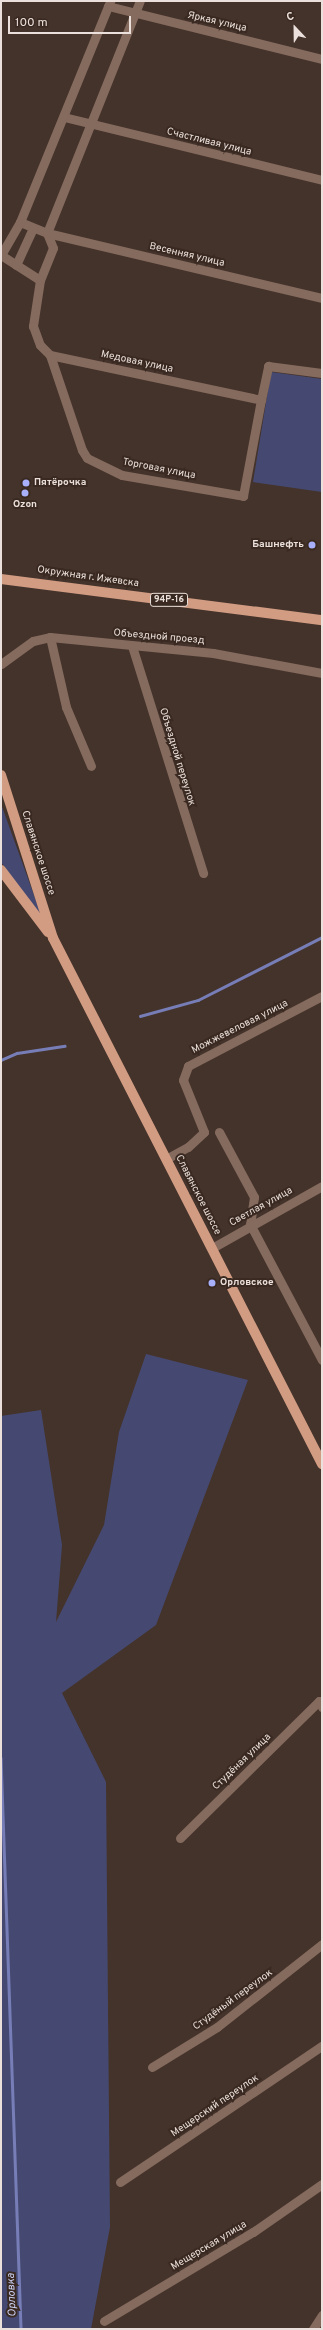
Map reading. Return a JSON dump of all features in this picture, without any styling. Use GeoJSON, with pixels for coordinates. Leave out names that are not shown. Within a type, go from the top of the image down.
{"type":"FeatureCollection","features":[{"type":"Feature","properties":{"kind":"main road","name":"Окружная г. Ижевска"},"geometry":{"type":"LineString","coordinates":[[1,574],[17,580]]}},
{"type":"Feature","properties":{"kind":"main road","name":"Окружная г. Ижевска"},"geometry":{"type":"LineString","coordinates":[[1,579],[322,620]]}},
{"type":"Feature","properties":{"kind":"main road","name":"Славянское шоссе"},"geometry":{"type":"LineString","coordinates":[[1,775],[53,938],[322,1464]]}},
{"type":"Feature","properties":{"kind":"main road","name":"Славянское шоссе"},"geometry":{"type":"LineString","coordinates":[[1,870],[53,938]]}},
{"type":"Feature","properties":{"kind":"street"},"geometry":{"type":"LineString","coordinates":[[50,355],[40,346],[33,326],[40,280],[53,248],[47,233],[92,124],[140,1]]}},
{"type":"Feature","properties":{"kind":"street"},"geometry":{"type":"LineString","coordinates":[[40,280],[1,255],[20,222],[109,4]]}},
{"type":"Feature","properties":{"kind":"street","name":"Яркая улица"},"geometry":{"type":"LineString","coordinates":[[109,4],[135,14],[322,59]]}},
{"type":"Feature","properties":{"kind":"street","name":"Счастливая улица"},"geometry":{"type":"LineString","coordinates":[[64,117],[322,180]]}},
{"type":"Feature","properties":{"kind":"street","name":"Весенняя улица"},"geometry":{"type":"LineString","coordinates":[[20,222],[47,233],[322,298]]}},
{"type":"Feature","properties":{"kind":"street"},"geometry":{"type":"LineString","coordinates":[[16,265],[33,228]]}},
{"type":"Feature","properties":{"kind":"street","name":"Медовая улица"},"geometry":{"type":"LineString","coordinates":[[50,355],[261,400]]}},
{"type":"Feature","properties":{"kind":"street","name":"Торговая улица"},"geometry":{"type":"LineString","coordinates":[[50,355],[87,458],[122,475],[243,496],[261,400]]}},
{"type":"Feature","properties":{"kind":"street"},"geometry":{"type":"LineString","coordinates":[[261,400],[268,366],[322,373]]}},
{"type":"Feature","properties":{"kind":"street"},"geometry":{"type":"LineString","coordinates":[[50,637],[66,707],[91,766]]}},
{"type":"Feature","properties":{"kind":"street","name":"Объездной проезд"},"geometry":{"type":"LineString","coordinates":[[1,664],[33,641],[50,637],[213,654],[322,673]]}},
{"type":"Feature","properties":{"kind":"street","name":"Объездной переулок"},"geometry":{"type":"LineString","coordinates":[[132,646],[203,873]]}},
{"type":"Feature","properties":{"kind":"street","name":"Можжевеловая улица"},"geometry":{"type":"LineString","coordinates":[[166,1159],[188,1147],[204,1132],[183,1080],[188,1066],[322,996]]}},
{"type":"Feature","properties":{"kind":"street"},"geometry":{"type":"LineString","coordinates":[[219,1132],[254,1197],[250,1224],[322,1360]]}},
{"type":"Feature","properties":{"kind":"street","name":"Светлая улица"},"geometry":{"type":"LineString","coordinates":[[212,1248],[250,1224],[322,1186]]}},
{"type":"Feature","properties":{"kind":"street","name":"Студёная улица"},"geometry":{"type":"LineString","coordinates":[[180,1838],[321,1704]]}},
{"type":"Feature","properties":{"kind":"street","name":"Студёный переулок"},"geometry":{"type":"LineString","coordinates":[[152,2067],[217,2027],[322,1944]]}},
{"type":"Feature","properties":{"kind":"street","name":"Мещерский переулок"},"geometry":{"type":"LineString","coordinates":[[120,2182],[322,2046]]}},
{"type":"Feature","properties":{"kind":"street","name":"Мещерская улица"},"geometry":{"type":"LineString","coordinates":[[104,2321],[253,2232],[322,2184]]}},
{"type":"Feature","properties":{"kind":"street"},"geometry":{"type":"LineString","coordinates":[[313,2329],[322,2315]]}},
{"type":"Feature","properties":{"kind":"shaded area"},"geometry":{"type":"Polygon","coordinates":[[[271,372],[322,379],[322,492],[253,482],[271,372]]]}},
{"type":"Feature","properties":{"kind":"shaded area"},"geometry":{"type":"Polygon","coordinates":[[[1,804],[43,920],[1,862],[1,804]]]}},
{"type":"Feature","properties":{"kind":"shaded area"},"geometry":{"type":"Polygon","coordinates":[[[146,1354],[248,1380],[156,1625],[62,1693],[106,1782],[110,2227],[91,2329],[1,2329],[1,1416],[41,1410],[62,1545],[56,1622],[104,1525],[119,1432],[146,1354]]]}},
{"type":"Feature","properties":{"kind":"waterway"},"geometry":{"type":"LineString","coordinates":[[140,1016],[198,1000],[322,937]]}},
{"type":"Feature","properties":{"kind":"waterway"},"geometry":{"type":"LineString","coordinates":[[1,1060],[17,1053],[64,1046]]}},
{"type":"Feature","properties":{"kind":"waterway","name":"Орловка"},"geometry":{"type":"LineString","coordinates":[[1,1758],[21,2329]]}},
{"type":"Feature","properties":{"kind":"place","name":"Пятёрочка"},"geometry":{"type":"Point","coordinates":[26,483]}},
{"type":"Feature","properties":{"kind":"place","name":"Ozon"},"geometry":{"type":"Point","coordinates":[25,493]}},
{"type":"Feature","properties":{"kind":"place","name":"Башнефть"},"geometry":{"type":"Point","coordinates":[312,545]}},
{"type":"Feature","properties":{"kind":"place","name":"Орловское"},"geometry":{"type":"Point","coordinates":[212,1283]}}]}
